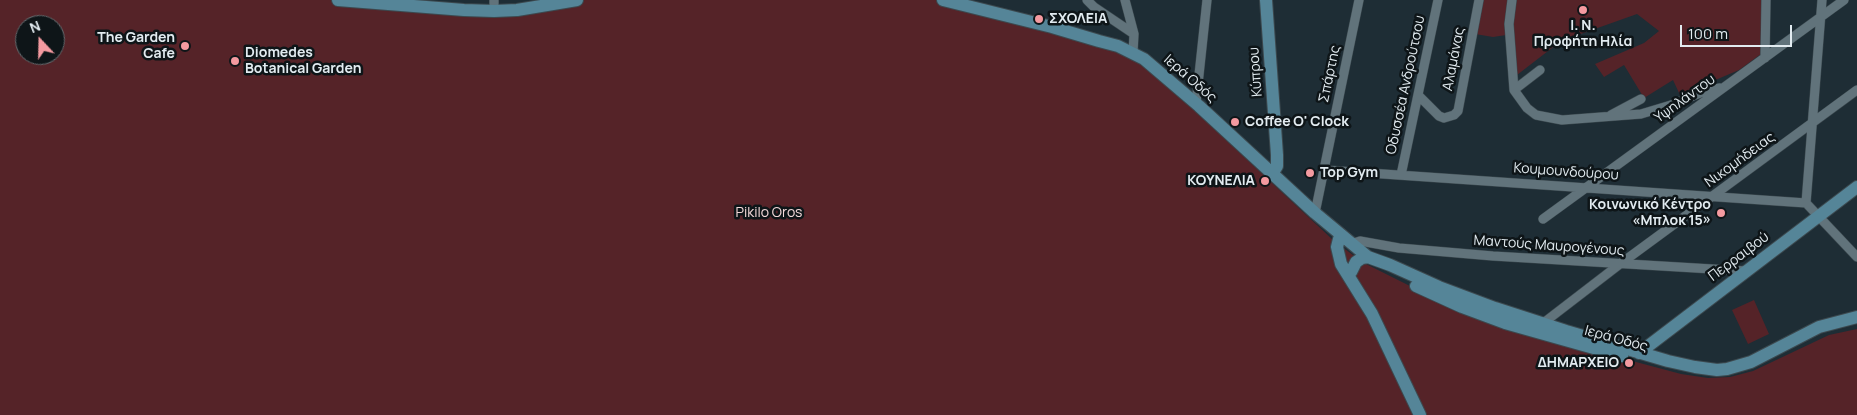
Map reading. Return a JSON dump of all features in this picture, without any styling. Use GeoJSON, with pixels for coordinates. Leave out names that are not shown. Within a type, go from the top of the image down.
{"type":"FeatureCollection","features":[{"type":"Feature","properties":{"kind":"main road"},"geometry":{"type":"LineString","coordinates":[[338,0],[464,10],[577,0]]}},
{"type":"Feature","properties":{"kind":"main road","name":"Ιερά Οδός"},"geometry":{"type":"LineString","coordinates":[[943,0],[1052,27],[1118,46],[1133,53],[1154,66],[1314,213],[1386,270],[1436,296],[1506,323],[1665,368],[1709,376],[1730,375],[1753,369],[1822,334],[1857,325]]}},
{"type":"Feature","properties":{"kind":"main road","name":"Κύπρου"},"geometry":{"type":"LineString","coordinates":[[1266,0],[1277,166],[1272,174]]}},
{"type":"Feature","properties":{"kind":"main road"},"geometry":{"type":"LineString","coordinates":[[1261,163],[1271,154],[1275,142]]}},
{"type":"Feature","properties":{"kind":"main road","name":"Περραιβού"},"geometry":{"type":"LineString","coordinates":[[1639,353],[1857,187]]}},
{"type":"Feature","properties":{"kind":"main road"},"geometry":{"type":"LineString","coordinates":[[1363,298],[1350,280],[1339,259],[1337,243],[1347,240],[1346,256],[1351,272],[1420,415]]}},
{"type":"Feature","properties":{"kind":"main road"},"geometry":{"type":"LineString","coordinates":[[1351,272],[1356,262],[1362,258],[1371,259]]}},
{"type":"Feature","properties":{"kind":"main road","name":"Ιερά Οδός"},"geometry":{"type":"LineString","coordinates":[[1371,259],[1390,265],[1439,287],[1542,324],[1639,353],[1695,367],[1717,370],[1751,362],[1819,327],[1857,317]]}},
{"type":"Feature","properties":{"kind":"street"},"geometry":{"type":"LineString","coordinates":[[1087,0],[1094,7],[1134,34]]}},
{"type":"Feature","properties":{"kind":"street"},"geometry":{"type":"LineString","coordinates":[[1125,0],[1134,34],[1133,53]]}},
{"type":"Feature","properties":{"kind":"street"},"geometry":{"type":"LineString","coordinates":[[1196,103],[1207,0]]}},
{"type":"Feature","properties":{"kind":"street","name":"Σπάρτης"},"geometry":{"type":"LineString","coordinates":[[1314,213],[1359,0]]}},
{"type":"Feature","properties":{"kind":"street","name":"Οδυσσέα Ανδρούτσου"},"geometry":{"type":"LineString","coordinates":[[1401,175],[1438,0]]}},
{"type":"Feature","properties":{"kind":"street","name":"Αλαμάνας"},"geometry":{"type":"LineString","coordinates":[[1418,95],[1439,116],[1444,118],[1454,115],[1458,110],[1479,0]]}},
{"type":"Feature","properties":{"kind":"street"},"geometry":{"type":"LineString","coordinates":[[1512,0],[1509,32],[1514,90],[1531,112],[1542,117],[1562,120],[1641,114],[1671,105],[1705,91],[1725,87]]}},
{"type":"Feature","properties":{"kind":"street"},"geometry":{"type":"LineString","coordinates":[[1765,58],[1766,0]]}},
{"type":"Feature","properties":{"kind":"street"},"geometry":{"type":"LineString","coordinates":[[1822,0],[1806,203],[1857,257]]}},
{"type":"Feature","properties":{"kind":"street","name":"Υψηλάντου"},"geometry":{"type":"LineString","coordinates":[[1543,219],[1844,0]]}},
{"type":"Feature","properties":{"kind":"street"},"geometry":{"type":"LineString","coordinates":[[1514,90],[1540,70]]}},
{"type":"Feature","properties":{"kind":"street","name":"Νικομήδειας"},"geometry":{"type":"LineString","coordinates":[[1542,324],[1620,264],[1857,90]]}},
{"type":"Feature","properties":{"kind":"street"},"geometry":{"type":"LineString","coordinates":[[1607,117],[1641,99]]}},
{"type":"Feature","properties":{"kind":"street","name":"Κουμουνδούρου"},"geometry":{"type":"LineString","coordinates":[[1324,170],[1806,203]]}},
{"type":"Feature","properties":{"kind":"street","name":"Μαντούς Μαυρογένους"},"geometry":{"type":"LineString","coordinates":[[1347,240],[1399,248],[1746,271]]}},
{"type":"Feature","properties":{"kind":"green space","name":"Pikilo Oros"},"geometry":{"type":"Polygon","coordinates":[[[0,0],[338,0],[464,10],[577,0],[943,0],[1133,53],[1333,240],[1362,262],[1418,290],[1621,358],[1681,374],[1708,378],[1730,377],[1753,371],[1829,335],[1857,329],[1857,415],[0,415],[0,0]]]}},
{"type":"Feature","properties":{"kind":"green space"},"geometry":{"type":"Polygon","coordinates":[[[1482,0],[1761,0],[1761,54],[1739,70],[1680,95],[1673,80],[1644,98],[1624,65],[1604,77],[1595,64],[1644,43],[1659,31],[1637,14],[1561,41],[1517,75],[1513,34],[1493,37],[1475,34],[1482,0]]]}},
{"type":"Feature","properties":{"kind":"green space"},"geometry":{"type":"Polygon","coordinates":[[[1754,300],[1769,334],[1748,344],[1732,310],[1754,300]]]}},
{"type":"Feature","properties":{"kind":"place","name":"Ι. Ν. Προφήτη Ηλία"},"geometry":{"type":"Point","coordinates":[1583,10]}},
{"type":"Feature","properties":{"kind":"place","name":"ΣΧΟΛΕΙΑ"},"geometry":{"type":"Point","coordinates":[1039,19]}},
{"type":"Feature","properties":{"kind":"place","name":"The Garden Cafe"},"geometry":{"type":"Point","coordinates":[185,46]}},
{"type":"Feature","properties":{"kind":"place","name":"Diomedes Botanical Garden"},"geometry":{"type":"Point","coordinates":[235,61]}},
{"type":"Feature","properties":{"kind":"place","name":"Coffee O' Clock"},"geometry":{"type":"Point","coordinates":[1235,122]}},
{"type":"Feature","properties":{"kind":"place","name":"Top Gym"},"geometry":{"type":"Point","coordinates":[1310,173]}},
{"type":"Feature","properties":{"kind":"place","name":"ΚΟΥΝΕΛΙΑ"},"geometry":{"type":"Point","coordinates":[1265,181]}},
{"type":"Feature","properties":{"kind":"place","name":"Κοινωνικό Κέντρο «Μπλοκ 15»"},"geometry":{"type":"Point","coordinates":[1721,213]}},
{"type":"Feature","properties":{"kind":"place","name":"ΔΗΜΑΡΧΕΙΟ"},"geometry":{"type":"Point","coordinates":[1629,363]}}]}
